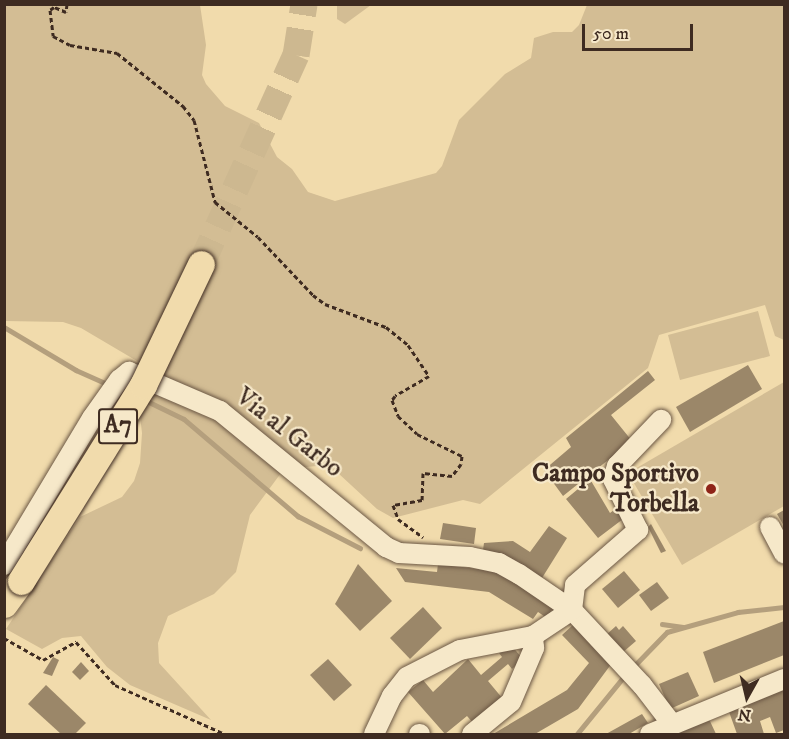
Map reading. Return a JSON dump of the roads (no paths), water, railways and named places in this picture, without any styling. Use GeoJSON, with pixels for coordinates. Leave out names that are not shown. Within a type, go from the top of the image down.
{"type":"FeatureCollection","features":[{"type":"Feature","properties":{"kind":"highway","name":"A7"},"geometry":{"type":"LineString","coordinates":[[4,604],[13,573],[143,385],[201,264]]}},
{"type":"Feature","properties":{"kind":"street","name":"Via al Garbo"},"geometry":{"type":"LineString","coordinates":[[13,573],[51,485],[92,418],[119,380],[129,372],[220,411],[386,547],[399,553],[454,556],[500,563],[572,610]]}},
{"type":"Feature","properties":{"kind":"street"},"geometry":{"type":"LineString","coordinates":[[661,420],[617,466],[613,479],[638,530],[575,585],[572,610],[642,685],[660,731],[784,679]]}},
{"type":"Feature","properties":{"kind":"street"},"geometry":{"type":"LineString","coordinates":[[770,527],[784,553]]}},
{"type":"Feature","properties":{"kind":"street"},"geometry":{"type":"LineString","coordinates":[[374,735],[392,696],[407,677],[460,650],[533,636],[572,610]]}},
{"type":"Feature","properties":{"kind":"street"},"geometry":{"type":"LineString","coordinates":[[472,735],[511,702],[534,648],[533,636]]}},
{"type":"Feature","properties":{"kind":"waterway"},"geometry":{"type":"LineString","coordinates":[[4,327],[76,370],[110,385]]}},
{"type":"Feature","properties":{"kind":"waterway"},"geometry":{"type":"LineString","coordinates":[[145,400],[184,419],[298,516],[360,548]]}},
{"type":"Feature","properties":{"kind":"waterway"},"geometry":{"type":"LineString","coordinates":[[632,668],[667,632],[738,612],[784,607]]}},
{"type":"Feature","properties":{"kind":"waterway"},"geometry":{"type":"LineString","coordinates":[[662,624],[683,627]]}},
{"type":"Feature","properties":{"kind":"waterway"},"geometry":{"type":"LineString","coordinates":[[577,734],[626,674]]}},
{"type":"Feature","properties":{"kind":"tunnel"},"geometry":{"type":"LineString","coordinates":[[201,264],[296,55],[304,4]]}},
{"type":"Feature","properties":{"kind":"place","name":"Campo Sportivo Torbella"},"geometry":{"type":"Point","coordinates":[711,489]}}]}
